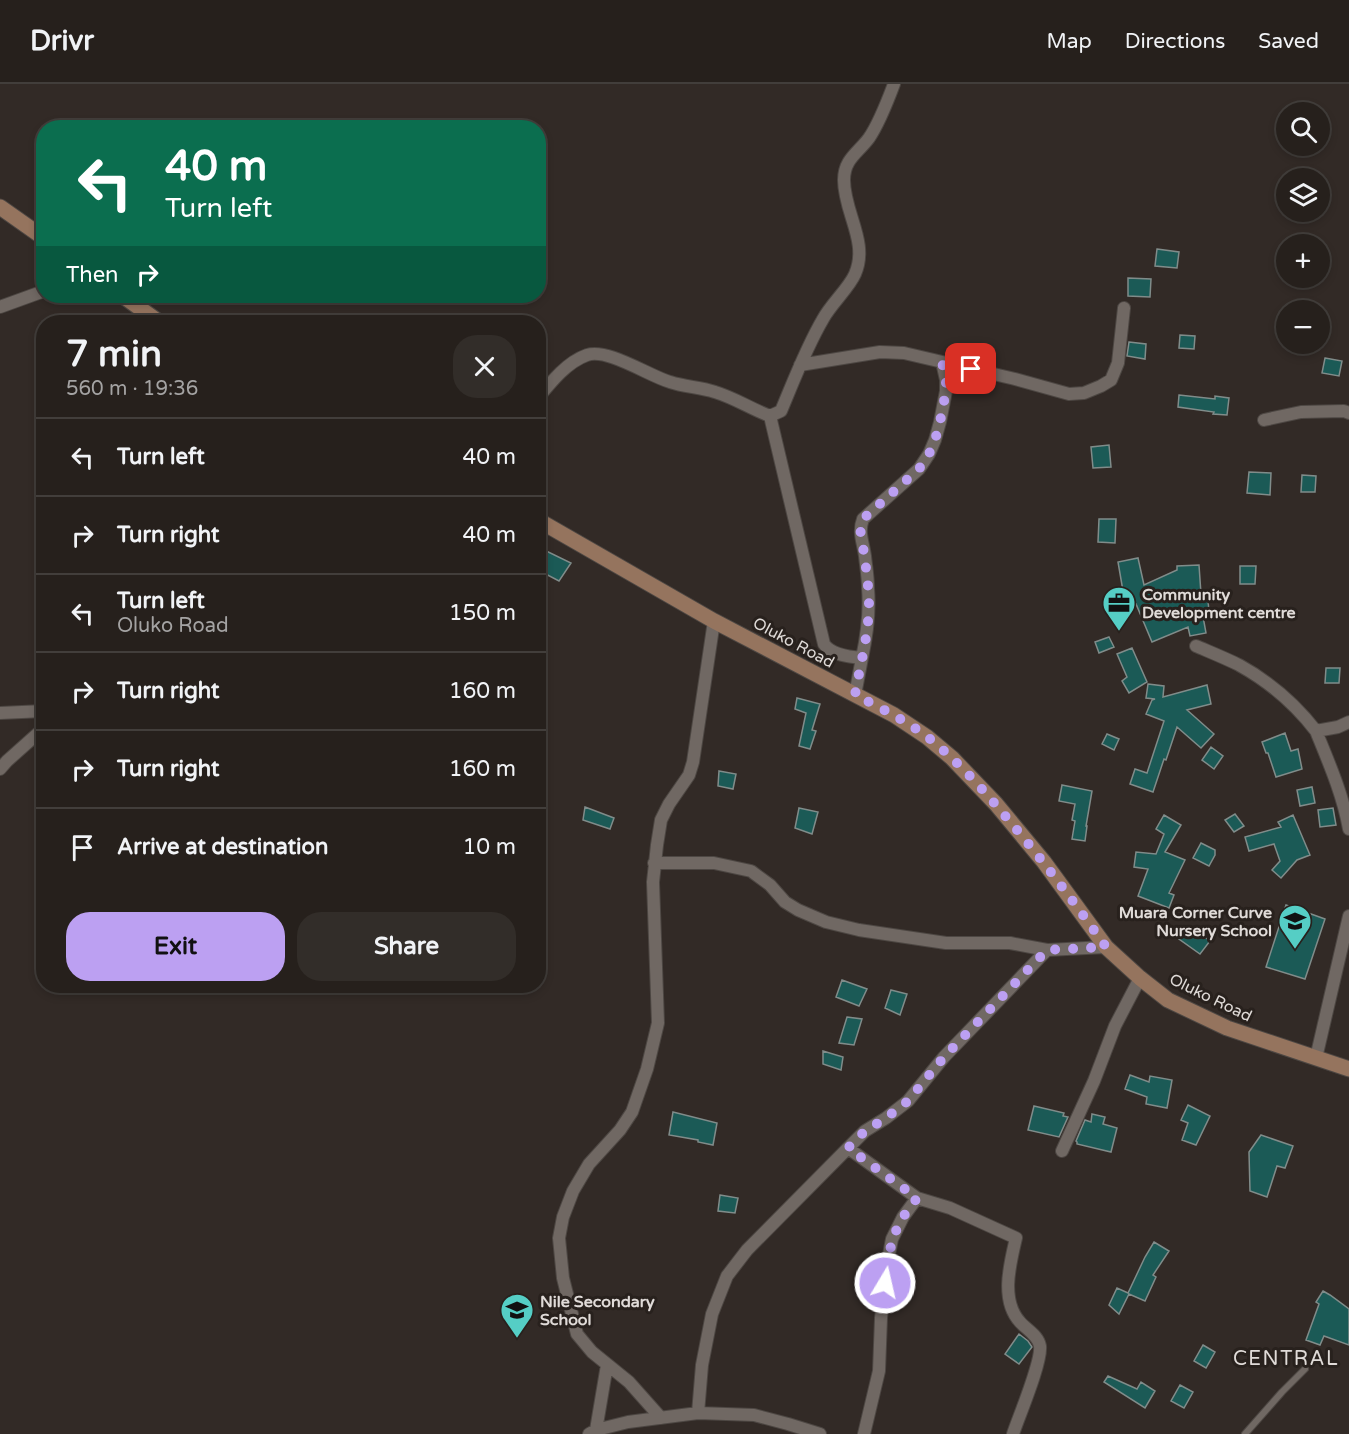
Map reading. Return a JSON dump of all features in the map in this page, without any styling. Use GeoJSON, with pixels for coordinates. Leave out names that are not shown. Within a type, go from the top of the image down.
{"type":"FeatureCollection","features":[{"type":"Feature","properties":{"kind":"main road"},"geometry":{"type":"LineString","coordinates":[[0,207],[36,232]]}},
{"type":"Feature","properties":{"kind":"main road"},"geometry":{"type":"LineString","coordinates":[[133,303],[149,315]]}},
{"type":"Feature","properties":{"kind":"main road","name":"Oluko Road"},"geometry":{"type":"LineString","coordinates":[[546,525],[714,621],[894,715],[927,737],[952,758],[996,804],[1044,862],[1106,947],[1168,1000],[1227,1028],[1349,1069]]}},
{"type":"Feature","properties":{"kind":"street"},"geometry":{"type":"LineString","coordinates":[[546,389],[571,365],[588,355],[609,356],[668,382],[713,391],[736,399],[770,416],[781,411],[824,316],[855,275],[860,257],[859,238],[847,201],[844,180],[848,162],[869,138],[894,84]]}},
{"type":"Feature","properties":{"kind":"street"},"geometry":{"type":"LineString","coordinates":[[0,307],[36,294]]}},
{"type":"Feature","properties":{"kind":"street"},"geometry":{"type":"LineString","coordinates":[[800,365],[880,352],[904,353],[1015,378],[1069,394],[1084,393],[1101,387],[1111,380],[1118,363],[1124,308]]}},
{"type":"Feature","properties":{"kind":"street"},"geometry":{"type":"LineString","coordinates":[[855,695],[869,606],[860,527],[863,519],[919,469],[929,454],[940,422],[946,391],[942,362]]}},
{"type":"Feature","properties":{"kind":"street"},"geometry":{"type":"LineString","coordinates":[[1264,420],[1301,412],[1344,411],[1349,413]]}},
{"type":"Feature","properties":{"kind":"street"},"geometry":{"type":"LineString","coordinates":[[770,416],[824,644],[831,651],[862,658]]}},
{"type":"Feature","properties":{"kind":"street"},"geometry":{"type":"LineString","coordinates":[[661,1418],[629,1382],[592,1352],[577,1334],[563,1278],[559,1238],[563,1217],[573,1191],[589,1164],[620,1130],[632,1112],[647,1070],[658,1023],[654,863],[661,820],[689,775],[693,762],[714,621]]}},
{"type":"Feature","properties":{"kind":"street"},"geometry":{"type":"LineString","coordinates":[[1196,646],[1240,666],[1266,683],[1303,714],[1316,731],[1335,776],[1346,810],[1349,829]]}},
{"type":"Feature","properties":{"kind":"street"},"geometry":{"type":"LineString","coordinates":[[0,713],[36,711]]}},
{"type":"Feature","properties":{"kind":"street"},"geometry":{"type":"LineString","coordinates":[[1316,731],[1338,727],[1349,722]]}},
{"type":"Feature","properties":{"kind":"street"},"geometry":{"type":"LineString","coordinates":[[0,769],[36,735]]}},
{"type":"Feature","properties":{"kind":"street"},"geometry":{"type":"LineString","coordinates":[[654,863],[714,862],[751,871],[770,885],[785,902],[798,910],[826,922],[859,930],[946,943],[1010,943],[1047,950],[1106,947]]}},
{"type":"Feature","properties":{"kind":"street"},"geometry":{"type":"LineString","coordinates":[[1316,1058],[1349,916]]}},
{"type":"Feature","properties":{"kind":"street"},"geometry":{"type":"LineString","coordinates":[[698,1413],[702,1365],[712,1314],[727,1276],[747,1250],[865,1131],[908,1101],[944,1057],[1047,950]]}},
{"type":"Feature","properties":{"kind":"street"},"geometry":{"type":"LineString","coordinates":[[1062,1151],[1090,1092],[1115,1026],[1140,978]]}},
{"type":"Feature","properties":{"kind":"street"},"geometry":{"type":"LineString","coordinates":[[848,1148],[917,1198],[958,1212],[1016,1238],[1010,1262],[1011,1310],[1036,1337],[1040,1347],[1038,1362],[1013,1434]]}},
{"type":"Feature","properties":{"kind":"street"},"geometry":{"type":"LineString","coordinates":[[864,1434],[879,1371],[881,1318],[892,1239],[903,1217],[917,1198]]}},
{"type":"Feature","properties":{"kind":"street"},"geometry":{"type":"LineString","coordinates":[[607,1365],[593,1432],[628,1422],[698,1413],[754,1415],[820,1434]]}},
{"type":"Feature","properties":{"kind":"lane"},"geometry":{"type":"LineString","coordinates":[[1245,1434],[1305,1370]]}},
{"type":"Feature","properties":{"kind":"building"},"geometry":{"type":"Polygon","coordinates":[[[1157,249],[1179,252],[1177,268],[1155,266],[1157,249]]]}},
{"type":"Feature","properties":{"kind":"building"},"geometry":{"type":"Polygon","coordinates":[[[1128,278],[1151,279],[1150,297],[1128,296],[1128,278]]]}},
{"type":"Feature","properties":{"kind":"building"},"geometry":{"type":"Polygon","coordinates":[[[1180,335],[1195,336],[1194,349],[1179,348],[1180,335]]]}},
{"type":"Feature","properties":{"kind":"building"},"geometry":{"type":"Polygon","coordinates":[[[1129,342],[1146,344],[1145,359],[1127,356],[1129,342]]]}},
{"type":"Feature","properties":{"kind":"building"},"geometry":{"type":"Polygon","coordinates":[[[1325,358],[1342,361],[1339,376],[1322,373],[1325,358]]]}},
{"type":"Feature","properties":{"kind":"building"},"geometry":{"type":"Polygon","coordinates":[[[1179,395],[1215,399],[1215,396],[1229,398],[1227,415],[1178,407],[1179,395]]]}},
{"type":"Feature","properties":{"kind":"building"},"geometry":{"type":"Polygon","coordinates":[[[1109,445],[1111,467],[1093,468],[1091,447],[1109,445]]]}},
{"type":"Feature","properties":{"kind":"building"},"geometry":{"type":"Polygon","coordinates":[[[1249,472],[1271,473],[1270,495],[1247,493],[1249,472]]]}},
{"type":"Feature","properties":{"kind":"building"},"geometry":{"type":"Polygon","coordinates":[[[1302,475],[1316,476],[1315,492],[1301,492],[1302,475]]]}},
{"type":"Feature","properties":{"kind":"building"},"geometry":{"type":"Polygon","coordinates":[[[1099,519],[1116,519],[1115,543],[1098,542],[1099,519]]]}},
{"type":"Feature","properties":{"kind":"building"},"geometry":{"type":"Polygon","coordinates":[[[546,551],[571,563],[559,581],[546,574],[546,551]]]}},
{"type":"Feature","properties":{"kind":"building"},"geometry":{"type":"Polygon","coordinates":[[[1138,558],[1144,585],[1177,570],[1177,566],[1199,565],[1201,594],[1207,593],[1209,610],[1202,611],[1206,633],[1190,636],[1188,627],[1152,642],[1136,604],[1128,606],[1118,562],[1138,558]]]}},
{"type":"Feature","properties":{"kind":"building"},"geometry":{"type":"Polygon","coordinates":[[[1240,566],[1256,566],[1255,584],[1240,584],[1240,566]]]}},
{"type":"Feature","properties":{"kind":"building"},"geometry":{"type":"Polygon","coordinates":[[[1109,637],[1114,647],[1099,653],[1095,642],[1109,637]]]}},
{"type":"Feature","properties":{"kind":"building"},"geometry":{"type":"Polygon","coordinates":[[[1132,648],[1147,682],[1129,693],[1122,681],[1127,677],[1117,654],[1132,648]]]}},
{"type":"Feature","properties":{"kind":"building"},"geometry":{"type":"Polygon","coordinates":[[[1326,668],[1340,668],[1339,683],[1325,683],[1326,668]]]}},
{"type":"Feature","properties":{"kind":"building"},"geometry":{"type":"Polygon","coordinates":[[[1148,684],[1164,686],[1163,697],[1207,685],[1211,704],[1187,710],[1214,734],[1201,748],[1177,727],[1153,792],[1130,784],[1135,769],[1147,773],[1164,721],[1146,714],[1152,700],[1155,699],[1146,698],[1148,684]]]}},
{"type":"Feature","properties":{"kind":"building"},"geometry":{"type":"Polygon","coordinates":[[[797,698],[820,704],[812,730],[816,731],[810,749],[799,746],[806,713],[795,709],[797,698]]]}},
{"type":"Feature","properties":{"kind":"building"},"geometry":{"type":"Polygon","coordinates":[[[1285,733],[1291,751],[1298,749],[1302,769],[1276,777],[1262,742],[1285,733]]]}},
{"type":"Feature","properties":{"kind":"building"},"geometry":{"type":"Polygon","coordinates":[[[1107,734],[1119,739],[1114,750],[1102,744],[1107,734]]]}},
{"type":"Feature","properties":{"kind":"building"},"geometry":{"type":"Polygon","coordinates":[[[1211,747],[1223,756],[1214,769],[1202,760],[1211,747]]]}},
{"type":"Feature","properties":{"kind":"building"},"geometry":{"type":"Polygon","coordinates":[[[719,771],[736,774],[733,789],[718,786],[719,771]]]}},
{"type":"Feature","properties":{"kind":"building"},"geometry":{"type":"Polygon","coordinates":[[[1062,785],[1092,791],[1085,841],[1072,839],[1075,804],[1059,801],[1062,785]]]}},
{"type":"Feature","properties":{"kind":"building"},"geometry":{"type":"Polygon","coordinates":[[[1312,787],[1315,803],[1300,806],[1297,790],[1312,787]]]}},
{"type":"Feature","properties":{"kind":"building"},"geometry":{"type":"Polygon","coordinates":[[[585,807],[614,818],[610,829],[583,820],[585,807]]]}},
{"type":"Feature","properties":{"kind":"building"},"geometry":{"type":"Polygon","coordinates":[[[799,808],[818,812],[812,834],[795,828],[799,808]]]}},
{"type":"Feature","properties":{"kind":"building"},"geometry":{"type":"Polygon","coordinates":[[[1333,808],[1336,825],[1320,827],[1318,810],[1333,808]]]}},
{"type":"Feature","properties":{"kind":"building"},"geometry":{"type":"Polygon","coordinates":[[[1235,814],[1244,826],[1234,832],[1225,820],[1235,814]]]}},
{"type":"Feature","properties":{"kind":"building"},"geometry":{"type":"Polygon","coordinates":[[[1164,815],[1181,825],[1165,852],[1185,860],[1169,893],[1174,895],[1169,908],[1138,896],[1148,869],[1134,867],[1136,852],[1156,854],[1164,834],[1156,829],[1164,815]]]}},
{"type":"Feature","properties":{"kind":"building"},"geometry":{"type":"Polygon","coordinates":[[[1293,815],[1310,855],[1297,860],[1281,878],[1272,870],[1280,861],[1274,844],[1249,851],[1245,837],[1281,827],[1278,822],[1293,815]]]}},
{"type":"Feature","properties":{"kind":"building"},"geometry":{"type":"Polygon","coordinates":[[[1201,843],[1215,850],[1209,866],[1193,858],[1201,843]]]}},
{"type":"Feature","properties":{"kind":"building"},"geometry":{"type":"Polygon","coordinates":[[[1286,905],[1325,919],[1305,979],[1266,967],[1286,905]]]}},
{"type":"Feature","properties":{"kind":"building"},"geometry":{"type":"Polygon","coordinates":[[[1189,926],[1210,941],[1200,954],[1179,939],[1189,926]]]}},
{"type":"Feature","properties":{"kind":"building"},"geometry":{"type":"Polygon","coordinates":[[[842,980],[867,989],[859,1006],[836,997],[842,980]]]}},
{"type":"Feature","properties":{"kind":"building"},"geometry":{"type":"Polygon","coordinates":[[[891,990],[907,994],[900,1015],[885,1008],[891,990]]]}},
{"type":"Feature","properties":{"kind":"building"},"geometry":{"type":"Polygon","coordinates":[[[847,1017],[862,1019],[854,1045],[839,1043],[847,1017]]]}},
{"type":"Feature","properties":{"kind":"building"},"geometry":{"type":"Polygon","coordinates":[[[823,1051],[843,1057],[841,1070],[823,1064],[823,1051]]]}},
{"type":"Feature","properties":{"kind":"building"},"geometry":{"type":"Polygon","coordinates":[[[1130,1075],[1149,1082],[1150,1076],[1172,1080],[1167,1108],[1146,1104],[1147,1097],[1125,1089],[1130,1075]]]}},
{"type":"Feature","properties":{"kind":"building"},"geometry":{"type":"Polygon","coordinates":[[[1188,1105],[1210,1116],[1196,1145],[1182,1140],[1188,1123],[1181,1120],[1188,1105]]]}},
{"type":"Feature","properties":{"kind":"building"},"geometry":{"type":"Polygon","coordinates":[[[1034,1106],[1064,1113],[1063,1116],[1068,1117],[1059,1137],[1028,1130],[1034,1106]]]}},
{"type":"Feature","properties":{"kind":"building"},"geometry":{"type":"Polygon","coordinates":[[[673,1112],[717,1123],[713,1145],[669,1135],[673,1112]]]}},
{"type":"Feature","properties":{"kind":"building"},"geometry":{"type":"Polygon","coordinates":[[[1092,1114],[1105,1117],[1103,1124],[1117,1128],[1111,1152],[1077,1144],[1076,1141],[1085,1120],[1091,1122],[1092,1114]]]}},
{"type":"Feature","properties":{"kind":"building"},"geometry":{"type":"Polygon","coordinates":[[[1261,1135],[1293,1146],[1285,1168],[1277,1166],[1267,1197],[1250,1191],[1249,1152],[1261,1135]]]}},
{"type":"Feature","properties":{"kind":"building"},"geometry":{"type":"Polygon","coordinates":[[[720,1195],[738,1198],[735,1213],[718,1211],[720,1195]]]}},
{"type":"Feature","properties":{"kind":"building"},"geometry":{"type":"Polygon","coordinates":[[[1154,1242],[1169,1251],[1153,1275],[1156,1277],[1145,1301],[1129,1294],[1119,1314],[1109,1305],[1117,1288],[1128,1293],[1154,1242]]]}},
{"type":"Feature","properties":{"kind":"building"},"geometry":{"type":"Polygon","coordinates":[[[1323,1291],[1349,1309],[1349,1345],[1324,1336],[1320,1345],[1306,1340],[1319,1304],[1316,1302],[1323,1291]]]}},
{"type":"Feature","properties":{"kind":"building"},"geometry":{"type":"Polygon","coordinates":[[[1019,1334],[1032,1347],[1019,1364],[1005,1354],[1019,1334]]]}},
{"type":"Feature","properties":{"kind":"building"},"geometry":{"type":"Polygon","coordinates":[[[1203,1345],[1215,1352],[1206,1368],[1194,1361],[1203,1345]]]}},
{"type":"Feature","properties":{"kind":"building"},"geometry":{"type":"Polygon","coordinates":[[[1108,1376],[1137,1389],[1141,1382],[1155,1391],[1145,1408],[1104,1382],[1108,1376]]]}},
{"type":"Feature","properties":{"kind":"building"},"geometry":{"type":"Polygon","coordinates":[[[1180,1385],[1193,1392],[1184,1408],[1171,1401],[1180,1385]]]}},
{"type":"Feature","properties":{"kind":"place","name":"Community Development centre"},"geometry":{"type":"Point","coordinates":[1119,632]}},
{"type":"Feature","properties":{"kind":"place","name":"Muara Corner Curve Nursery School"},"geometry":{"type":"Point","coordinates":[1295,950]}},
{"type":"Feature","properties":{"kind":"place","name":"Nile Secondary School"},"geometry":{"type":"Point","coordinates":[517,1339]}},
{"type":"Feature","properties":{"kind":"district","name":"CENTRAL"},"geometry":{"type":"Point","coordinates":[1286,1358]}},
{"type":"Feature","properties":{"kind":"route"},"geometry":{"type":"LineString","coordinates":[[885,1283],[892,1239],[903,1217],[917,1198],[848,1148],[865,1131],[908,1101],[944,1057],[1047,950],[1106,947],[1044,862],[996,804],[952,758],[927,737],[894,715],[855,695],[869,606],[865,554],[860,527],[863,519],[919,469],[929,454],[940,422],[946,391],[942,362],[971,369]]}}]}
